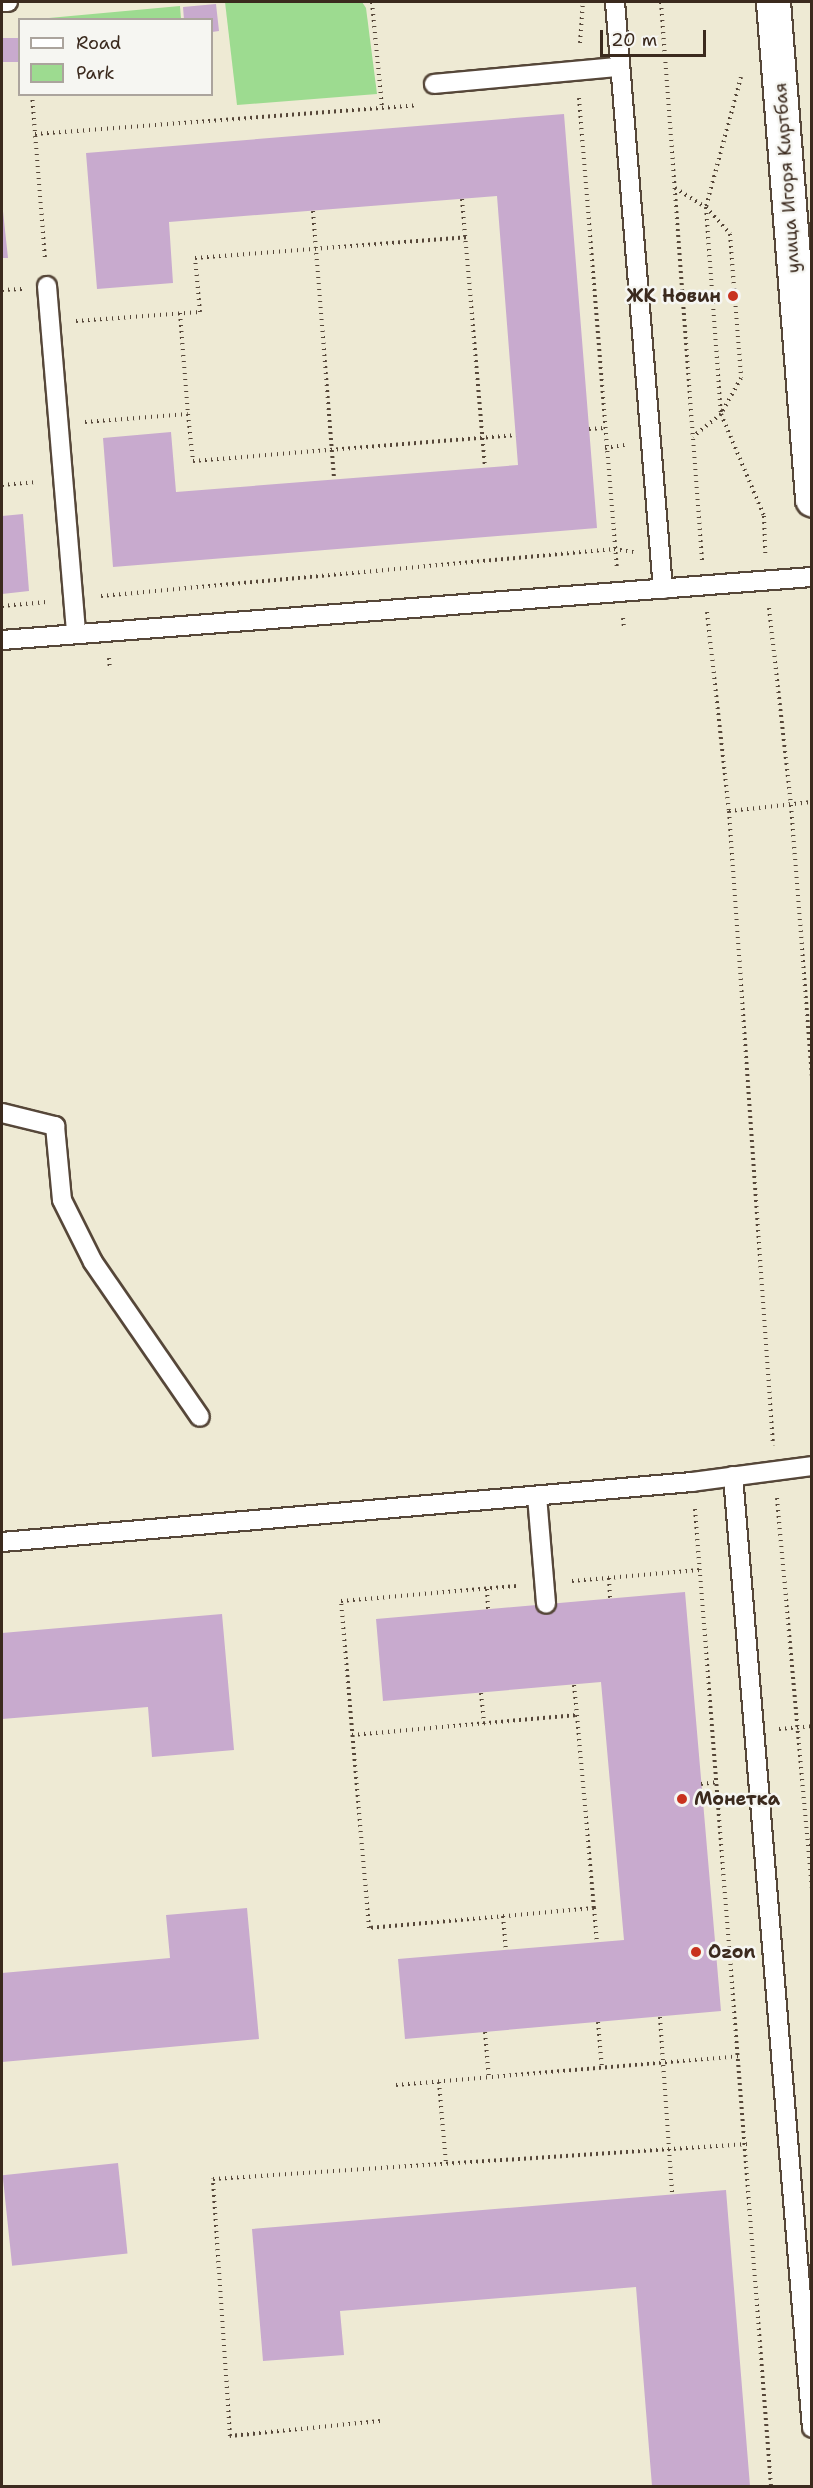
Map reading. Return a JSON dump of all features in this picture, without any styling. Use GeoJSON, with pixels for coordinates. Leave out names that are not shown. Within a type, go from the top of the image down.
{"type":"FeatureCollection","features":[{"type":"Feature","properties":{"kind":"street","name":"улица Игоря Киртбая"},"geometry":{"type":"LineString","coordinates":[[773,2],[812,499]]}},
{"type":"Feature","properties":{"kind":"lane"},"geometry":{"type":"LineString","coordinates":[[2,3],[8,2]]}},
{"type":"Feature","properties":{"kind":"lane"},"geometry":{"type":"LineString","coordinates":[[615,2],[618,67],[663,589]]}},
{"type":"Feature","properties":{"kind":"lane"},"geometry":{"type":"LineString","coordinates":[[434,84],[618,67]]}},
{"type":"Feature","properties":{"kind":"lane"},"geometry":{"type":"LineString","coordinates":[[47,286],[76,634]]}},
{"type":"Feature","properties":{"kind":"lane"},"geometry":{"type":"LineString","coordinates":[[2,640],[812,577]]}},
{"type":"Feature","properties":{"kind":"lane"},"geometry":{"type":"LineString","coordinates":[[2,1113],[55,1126],[62,1200],[93,1262],[200,1417]]}},
{"type":"Feature","properties":{"kind":"lane"},"geometry":{"type":"LineString","coordinates":[[2,1542],[692,1482],[774,1469],[812,1466]]}},
{"type":"Feature","properties":{"kind":"lane"},"geometry":{"type":"LineString","coordinates":[[733,1476],[812,2428]]}},
{"type":"Feature","properties":{"kind":"lane"},"geometry":{"type":"LineString","coordinates":[[537,1496],[546,1604]]}},
{"type":"Feature","properties":{"kind":"path"},"geometry":{"type":"LineString","coordinates":[[372,2],[382,108]]}},
{"type":"Feature","properties":{"kind":"path"},"geometry":{"type":"LineString","coordinates":[[583,2],[578,71],[614,549],[622,593],[624,627]]}},
{"type":"Feature","properties":{"kind":"path"},"geometry":{"type":"LineString","coordinates":[[661,2],[704,585],[729,811],[774,1469],[812,1887]]}},
{"type":"Feature","properties":{"kind":"path"},"geometry":{"type":"LineString","coordinates":[[741,69],[742,80],[706,207],[721,414],[764,516],[766,580],[791,805],[812,1077]]}},
{"type":"Feature","properties":{"kind":"path"},"geometry":{"type":"LineString","coordinates":[[32,96],[47,286]]}},
{"type":"Feature","properties":{"kind":"path"},"geometry":{"type":"LineString","coordinates":[[35,134],[414,106]]}},
{"type":"Feature","properties":{"kind":"path"},"geometry":{"type":"LineString","coordinates":[[675,188],[706,207],[730,234],[741,378],[721,414],[693,437]]}},
{"type":"Feature","properties":{"kind":"path"},"geometry":{"type":"LineString","coordinates":[[462,199],[485,467]]}},
{"type":"Feature","properties":{"kind":"path"},"geometry":{"type":"LineString","coordinates":[[313,211],[334,479]]}},
{"type":"Feature","properties":{"kind":"path"},"geometry":{"type":"LineString","coordinates":[[50,324],[200,312],[195,258],[466,237]]}},
{"type":"Feature","properties":{"kind":"path"},"geometry":{"type":"LineString","coordinates":[[180,313],[192,462],[516,435]]}},
{"type":"Feature","properties":{"kind":"path"},"geometry":{"type":"LineString","coordinates":[[57,424],[188,414]]}},
{"type":"Feature","properties":{"kind":"path"},"geometry":{"type":"LineString","coordinates":[[589,429],[604,428]]}},
{"type":"Feature","properties":{"kind":"path"},"geometry":{"type":"LineString","coordinates":[[2,606],[614,549],[660,555]]}},
{"type":"Feature","properties":{"kind":"path"},"geometry":{"type":"LineString","coordinates":[[729,811],[812,802]]}},
{"type":"Feature","properties":{"kind":"path"},"geometry":{"type":"LineString","coordinates":[[692,1482],[747,2144],[771,2487]]}},
{"type":"Feature","properties":{"kind":"path"},"geometry":{"type":"LineString","coordinates":[[594,1908],[369,1928],[341,1601],[700,1570]]}},
{"type":"Feature","properties":{"kind":"path"},"geometry":{"type":"LineString","coordinates":[[609,1578],[610,1598]]}},
{"type":"Feature","properties":{"kind":"path"},"geometry":{"type":"LineString","coordinates":[[487,1589],[488,1609]]}},
{"type":"Feature","properties":{"kind":"path"},"geometry":{"type":"LineString","coordinates":[[574,1685],[597,1942]]}},
{"type":"Feature","properties":{"kind":"path"},"geometry":{"type":"LineString","coordinates":[[481,1693],[484,1724]]}},
{"type":"Feature","properties":{"kind":"path"},"geometry":{"type":"LineString","coordinates":[[352,1735],[577,1715]]}},
{"type":"Feature","properties":{"kind":"path"},"geometry":{"type":"LineString","coordinates":[[701,1784],[718,1782]]}},
{"type":"Feature","properties":{"kind":"path"},"geometry":{"type":"LineString","coordinates":[[806,1820],[812,1823]]}},
{"type":"Feature","properties":{"kind":"path"},"geometry":{"type":"LineString","coordinates":[[503,1916],[506,1950]]}},
{"type":"Feature","properties":{"kind":"path"},"geometry":{"type":"LineString","coordinates":[[660,2017],[672,2195]]}},
{"type":"Feature","properties":{"kind":"path"},"geometry":{"type":"LineString","coordinates":[[598,2022],[602,2068]]}},
{"type":"Feature","properties":{"kind":"path"},"geometry":{"type":"LineString","coordinates":[[485,2032],[489,2078]]}},
{"type":"Feature","properties":{"kind":"path"},"geometry":{"type":"LineString","coordinates":[[396,2085],[740,2056]]}},
{"type":"Feature","properties":{"kind":"path"},"geometry":{"type":"LineString","coordinates":[[439,2082],[446,2163]]}},
{"type":"Feature","properties":{"kind":"path"},"geometry":{"type":"LineString","coordinates":[[380,2421],[230,2436],[213,2179],[747,2144]]}},
{"type":"Feature","properties":{"kind":"green space"},"geometry":{"type":"Polygon","coordinates":[[[225,2],[362,2],[366,8],[377,94],[237,105],[225,2]]]}},
{"type":"Feature","properties":{"kind":"green space"},"geometry":{"type":"Polygon","coordinates":[[[180,6],[181,18],[49,18],[180,6]]]}},
{"type":"Feature","properties":{"kind":"building"},"geometry":{"type":"Polygon","coordinates":[[[216,4],[219,31],[213,32],[213,18],[184,18],[183,7],[216,4]]]}},
{"type":"Feature","properties":{"kind":"building"},"geometry":{"type":"Polygon","coordinates":[[[2,38],[18,38],[18,62],[2,62],[2,38]]]}},
{"type":"Feature","properties":{"kind":"building"},"geometry":{"type":"Polygon","coordinates":[[[564,114],[597,528],[113,567],[103,438],[171,432],[176,492],[518,465],[497,196],[169,222],[173,283],[97,289],[86,153],[564,114]]]}},
{"type":"Feature","properties":{"kind":"building"},"geometry":{"type":"Polygon","coordinates":[[[2,202],[8,258],[2,258],[2,202]]]}},
{"type":"Feature","properties":{"kind":"building"},"geometry":{"type":"Polygon","coordinates":[[[23,514],[29,591],[2,594],[2,516],[23,514]]]}},
{"type":"Feature","properties":{"kind":"building"},"geometry":{"type":"Polygon","coordinates":[[[685,1592],[721,2011],[405,2039],[398,1959],[624,1940],[601,1682],[383,1701],[376,1619],[685,1592]]]}},
{"type":"Feature","properties":{"kind":"building"},"geometry":{"type":"Polygon","coordinates":[[[222,1614],[234,1750],[152,1757],[148,1707],[2,1719],[2,1633],[222,1614]]]}},
{"type":"Feature","properties":{"kind":"building"},"geometry":{"type":"Polygon","coordinates":[[[247,1908],[259,2039],[2,2062],[2,1973],[170,1958],[166,1915],[247,1908]]]}},
{"type":"Feature","properties":{"kind":"building"},"geometry":{"type":"Polygon","coordinates":[[[118,2163],[128,2254],[12,2266],[3,2175],[118,2163]]]}},
{"type":"Feature","properties":{"kind":"building"},"geometry":{"type":"Polygon","coordinates":[[[726,2190],[750,2486],[652,2486],[636,2287],[340,2311],[344,2355],[263,2361],[252,2229],[726,2190]]]}},
{"type":"Feature","properties":{"kind":"place","name":"ЖК Новин"},"geometry":{"type":"Point","coordinates":[733,296]}},
{"type":"Feature","properties":{"kind":"place","name":"Монетка"},"geometry":{"type":"Point","coordinates":[682,1799]}},
{"type":"Feature","properties":{"kind":"place","name":"Ozon"},"geometry":{"type":"Point","coordinates":[696,1952]}}]}
